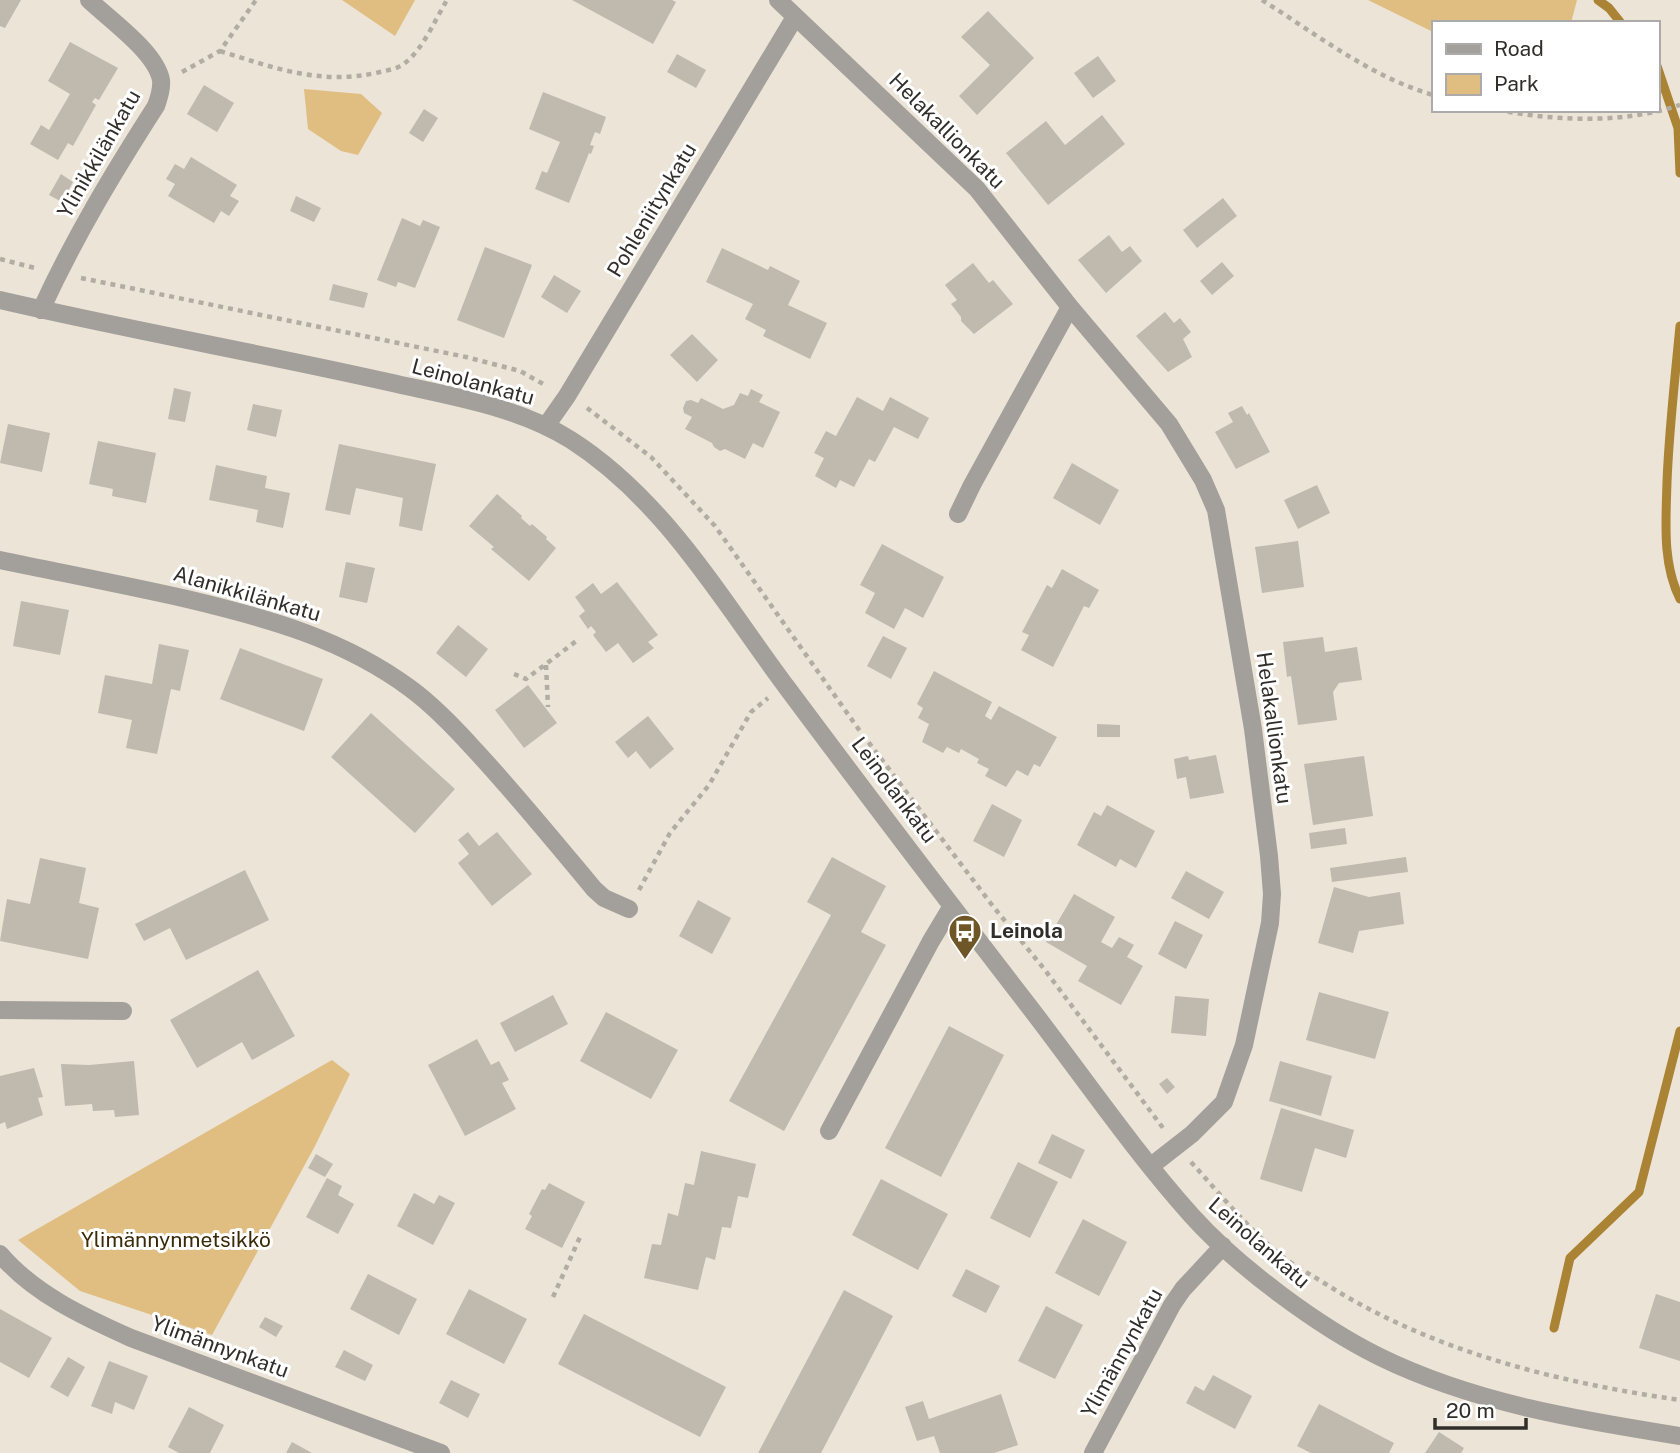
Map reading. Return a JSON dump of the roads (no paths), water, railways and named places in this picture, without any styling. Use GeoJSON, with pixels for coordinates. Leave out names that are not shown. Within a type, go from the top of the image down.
{"type":"FeatureCollection","features":[{"type":"Feature","properties":{"kind":"street","name":"Ylinikkilänkatu"},"geometry":{"type":"LineString","coordinates":[[41,310],[103,189],[156,106],[161,93],[161,78],[155,64],[142,48],[89,0]]}},
{"type":"Feature","properties":{"kind":"street","name":"Helakallionkatu"},"geometry":{"type":"LineString","coordinates":[[778,0],[977,189],[1070,307],[1169,425],[1203,480],[1216,510],[1253,729],[1272,894],[1265,954],[1244,1045],[1224,1102],[1192,1134],[1151,1166]]}},
{"type":"Feature","properties":{"kind":"street","name":"Pohleniitynkatu"},"geometry":{"type":"LineString","coordinates":[[546,425],[567,396],[795,17]]}},
{"type":"Feature","properties":{"kind":"street","name":"Leinolankatu"},"geometry":{"type":"LineString","coordinates":[[0,300],[496,407],[546,425],[579,445],[613,471],[681,542],[786,686],[1151,1166],[1194,1218],[1223,1246],[1306,1312],[1380,1357],[1443,1382],[1500,1400],[1573,1418],[1680,1436]]}},
{"type":"Feature","properties":{"kind":"street"},"geometry":{"type":"LineString","coordinates":[[958,514],[1070,307]]}},
{"type":"Feature","properties":{"kind":"street","name":"Alanikkilänkatu"},"geometry":{"type":"LineString","coordinates":[[0,560],[255,615],[320,637],[353,653],[412,690],[442,715],[510,788],[594,889],[604,898],[629,909]]}},
{"type":"Feature","properties":{"kind":"street"},"geometry":{"type":"LineString","coordinates":[[829,1131],[931,941],[953,906]]}},
{"type":"Feature","properties":{"kind":"street"},"geometry":{"type":"LineString","coordinates":[[0,1010],[123,1012]]}},
{"type":"Feature","properties":{"kind":"street","name":"Ylimännynkatu"},"geometry":{"type":"LineString","coordinates":[[1093,1453],[1172,1305],[1183,1289],[1223,1246]]}},
{"type":"Feature","properties":{"kind":"street","name":"Ylimännynkatu"},"geometry":{"type":"LineString","coordinates":[[0,1254],[38,1289],[108,1328],[441,1453]]}},
{"type":"Feature","properties":{"kind":"waterway"},"geometry":{"type":"LineString","coordinates":[[1598,0],[1619,21]]}},
{"type":"Feature","properties":{"kind":"waterway"},"geometry":{"type":"LineString","coordinates":[[1659,72],[1678,128],[1680,173]]}},
{"type":"Feature","properties":{"kind":"waterway"},"geometry":{"type":"LineString","coordinates":[[1680,326],[1669,443],[1666,527],[1670,571],[1680,599]]}},
{"type":"Feature","properties":{"kind":"waterway"},"geometry":{"type":"LineString","coordinates":[[1554,1328],[1570,1258],[1639,1192],[1680,1031]]}},
{"type":"Feature","properties":{"kind":"place","name":"Leinola"},"geometry":{"type":"Point","coordinates":[965,961]}},
{"type":"Feature","properties":{"kind":"park label","name":"Ylimännynmetsikkö"},"geometry":{"type":"Point","coordinates":[176,1240]}}]}
